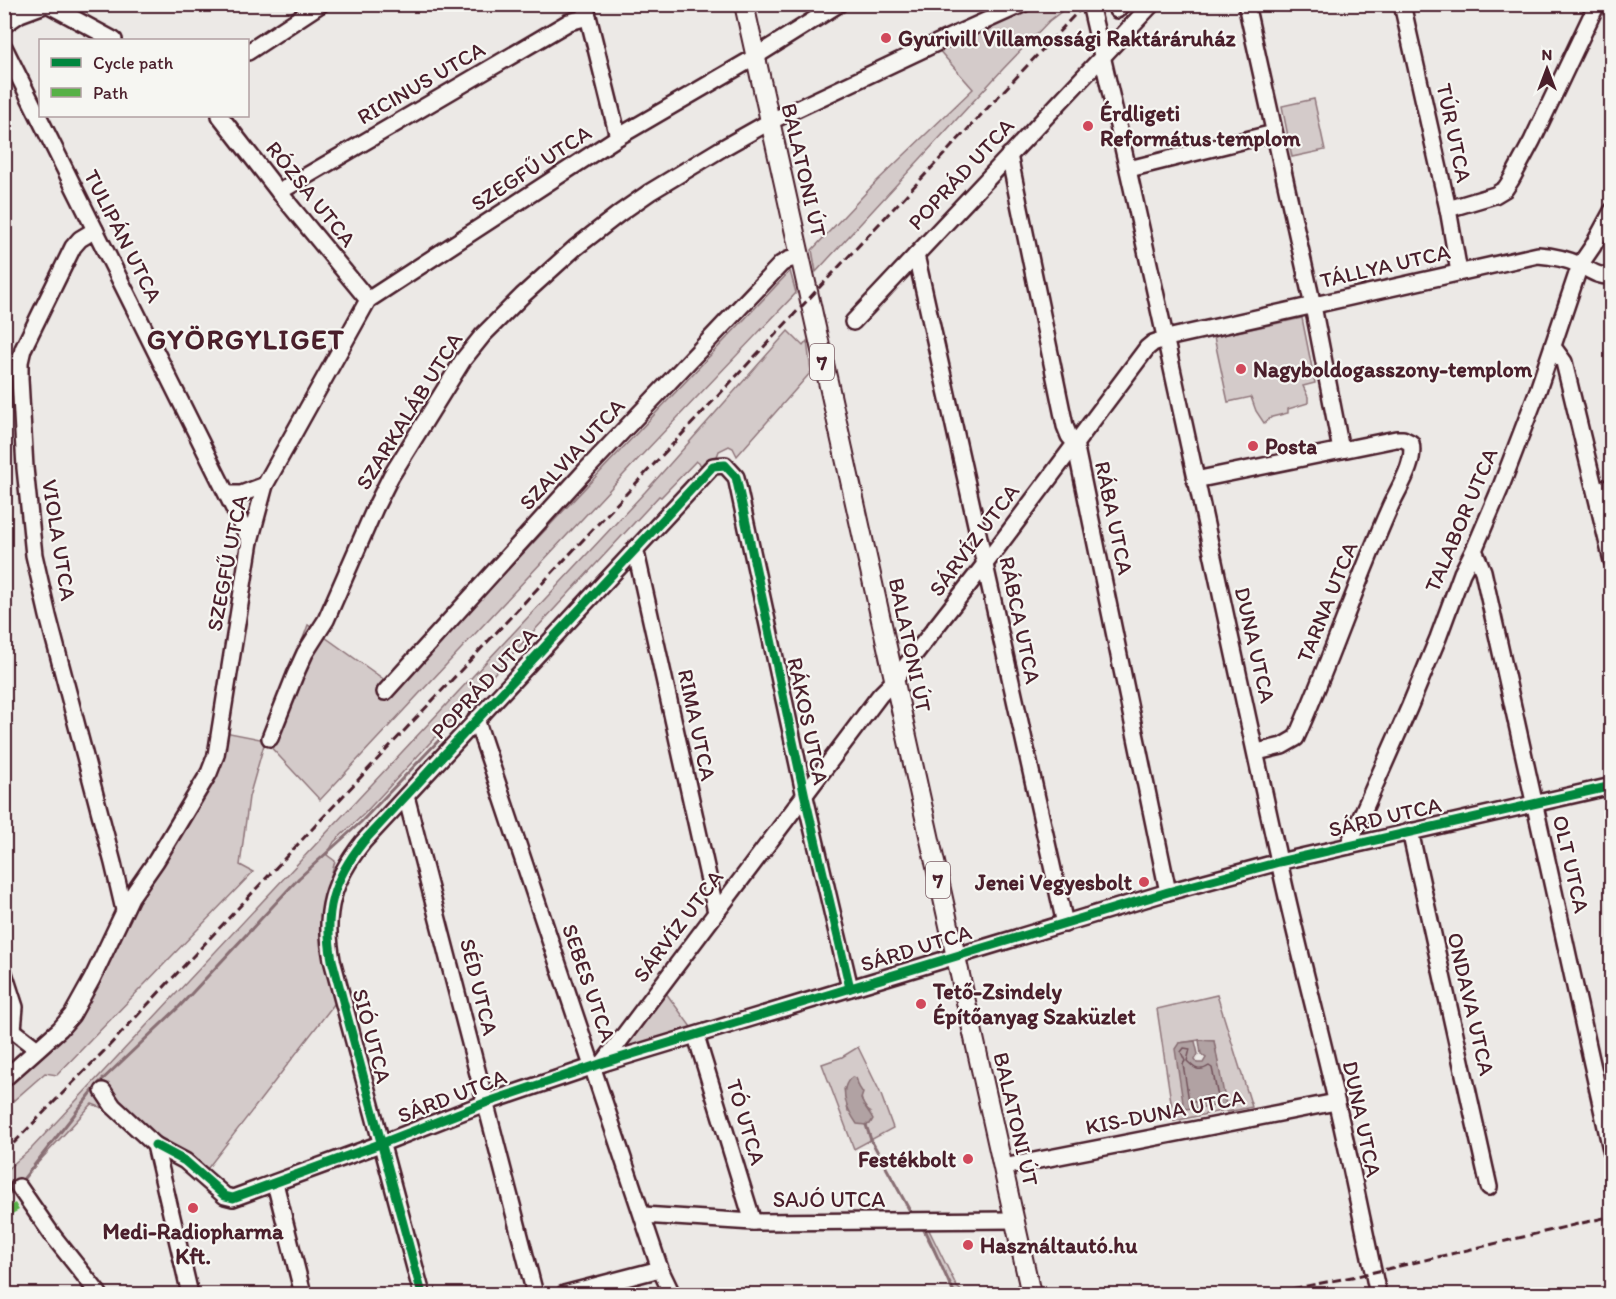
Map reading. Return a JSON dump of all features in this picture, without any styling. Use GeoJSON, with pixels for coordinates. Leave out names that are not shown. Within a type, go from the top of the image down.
{"type":"FeatureCollection","features":[{"type":"Feature","properties":{"kind":"main road","name":"BALATONI ÚT"},"geometry":{"type":"LineString","coordinates":[[744,4],[1031,1294]]}},
{"type":"Feature","properties":{"kind":"street"},"geometry":{"type":"LineString","coordinates":[[4,25],[25,12],[47,4],[112,39]]}},
{"type":"Feature","properties":{"kind":"street"},"geometry":{"type":"LineString","coordinates":[[249,51],[321,4]]}},
{"type":"Feature","properties":{"kind":"street","name":"SZEGFŰ UTCA"},"geometry":{"type":"LineString","coordinates":[[4,1079],[60,1029],[72,1015],[84,997],[124,910],[209,773],[216,755],[250,541],[265,485],[368,300],[618,137],[839,4]]}},
{"type":"Feature","properties":{"kind":"street","name":"SZARKALÁB UTCA"},"geometry":{"type":"LineString","coordinates":[[270,738],[305,653],[326,620],[391,476],[444,388],[469,352],[522,296],[620,213],[650,192],[769,122],[1023,4]]}},
{"type":"Feature","properties":{"kind":"street","name":"DUNA UTCA"},"geometry":{"type":"LineString","coordinates":[[1090,4],[1167,338],[1195,480],[1257,752],[1279,862],[1336,1102],[1378,1294]]}},
{"type":"Feature","properties":{"kind":"street","name":"POPRÁD UTCA"},"geometry":{"type":"LineString","coordinates":[[853,322],[1152,4]]}},
{"type":"Feature","properties":{"kind":"street"},"geometry":{"type":"LineString","coordinates":[[1195,480],[1341,450],[1313,306],[1246,4]]}},
{"type":"Feature","properties":{"kind":"street","name":"TÚR UTCA"},"geometry":{"type":"LineString","coordinates":[[1402,4],[1448,209],[1459,272]]}},
{"type":"Feature","properties":{"kind":"street"},"geometry":{"type":"LineString","coordinates":[[1448,209],[1495,195],[1505,189],[1532,141],[1598,4]]}},
{"type":"Feature","properties":{"kind":"street"},"geometry":{"type":"LineString","coordinates":[[586,11],[618,137]]}},
{"type":"Feature","properties":{"kind":"street","name":"RICINUS UTCA"},"geometry":{"type":"LineString","coordinates":[[279,192],[586,11]]}},
{"type":"Feature","properties":{"kind":"street","name":"TULIPÁN UTCA"},"geometry":{"type":"LineString","coordinates":[[4,47],[250,541]]}},
{"type":"Feature","properties":{"kind":"street","name":"RÓZSA UTCA"},"geometry":{"type":"LineString","coordinates":[[221,117],[368,300]]}},
{"type":"Feature","properties":{"kind":"street"},"geometry":{"type":"LineString","coordinates":[[1129,169],[1274,133]]}},
{"type":"Feature","properties":{"kind":"street","name":"RÁBA UTCA"},"geometry":{"type":"LineString","coordinates":[[1009,155],[1065,426],[1075,443],[1168,892]]}},
{"type":"Feature","properties":{"kind":"street","name":"TALABOR UTCA"},"geometry":{"type":"LineString","coordinates":[[1348,846],[1417,688],[1462,573],[1504,478],[1553,347],[1580,265],[1593,246],[1611,211]]}},
{"type":"Feature","properties":{"kind":"street","name":"VIOLA UTCA"},"geometry":{"type":"LineString","coordinates":[[94,230],[73,246],[27,339],[20,362],[20,379],[25,468],[38,574],[124,910]]}},
{"type":"Feature","properties":{"kind":"street","name":"RÁBCA UTCA"},"geometry":{"type":"LineString","coordinates":[[916,255],[1065,924]]}},
{"type":"Feature","properties":{"kind":"street","name":"TÁLLYA UTCA"},"geometry":{"type":"LineString","coordinates":[[1167,338],[1538,255],[1561,258],[1593,273],[1611,276]]}},
{"type":"Feature","properties":{"kind":"street","name":"SZALVIA UTCA"},"geometry":{"type":"LineString","coordinates":[[385,692],[578,479],[781,264],[799,257]]}},
{"type":"Feature","properties":{"kind":"street","name":"SÁRVÍZ UTCA"},"geometry":{"type":"LineString","coordinates":[[598,1065],[805,797],[880,695],[893,682],[985,564],[1147,348],[1167,338]]}},
{"type":"Feature","properties":{"kind":"street"},"geometry":{"type":"LineString","coordinates":[[1553,347],[1564,362],[1611,561]]}},
{"type":"Feature","properties":{"kind":"street","name":"TARNA UTCA"},"geometry":{"type":"LineString","coordinates":[[1257,752],[1282,746],[1296,738],[1413,449],[1411,443],[1403,439],[1396,439],[1341,450]]}},
{"type":"Feature","properties":{"kind":"street","name":"POPRÁD UTCA"},"geometry":{"type":"LineString","coordinates":[[332,960],[328,928],[331,902],[338,880],[363,842],[706,471],[712,466],[725,465]]}},
{"type":"Feature","properties":{"kind":"street","name":"RÁKOS UTCA"},"geometry":{"type":"LineString","coordinates":[[725,465],[736,477],[805,797],[850,988]]}},
{"type":"Feature","properties":{"kind":"street"},"geometry":{"type":"LineString","coordinates":[[228,494],[241,494],[265,485]]}},
{"type":"Feature","properties":{"kind":"street"},"geometry":{"type":"LineString","coordinates":[[1596,491],[1611,487]]}},
{"type":"Feature","properties":{"kind":"street","name":"RIMA UTCA"},"geometry":{"type":"LineString","coordinates":[[635,548],[716,912]]}},
{"type":"Feature","properties":{"kind":"street","name":"OLT UTCA"},"geometry":{"type":"LineString","coordinates":[[1474,550],[1480,559],[1483,571],[1611,1154]]}},
{"type":"Feature","properties":{"kind":"street","name":"SEBES UTCA"},"geometry":{"type":"LineString","coordinates":[[476,719],[598,1065],[660,1269],[672,1294]]}},
{"type":"Feature","properties":{"kind":"street","name":"SÁRD UTCA"},"geometry":{"type":"LineString","coordinates":[[155,1145],[185,1161],[229,1198],[275,1183],[485,1103],[598,1065],[1168,892],[1279,862],[1611,786]]}},
{"type":"Feature","properties":{"kind":"street","name":"SÉD UTCA"},"geometry":{"type":"LineString","coordinates":[[406,796],[535,1294]]}},
{"type":"Feature","properties":{"kind":"street","name":"ONDAVA UTCA"},"geometry":{"type":"LineString","coordinates":[[1410,831],[1489,1187]]}},
{"type":"Feature","properties":{"kind":"street"},"geometry":{"type":"LineString","coordinates":[[115,870],[132,875],[148,871]]}},
{"type":"Feature","properties":{"kind":"street","name":"SIÓ UTCA"},"geometry":{"type":"LineString","coordinates":[[332,960],[422,1294]]}},
{"type":"Feature","properties":{"kind":"street"},"geometry":{"type":"LineString","coordinates":[[4,973],[15,1007],[9,1027],[38,1049]]}},
{"type":"Feature","properties":{"kind":"street","name":"TÓ UTCA"},"geometry":{"type":"LineString","coordinates":[[696,1036],[753,1222]]}},
{"type":"Feature","properties":{"kind":"street"},"geometry":{"type":"LineString","coordinates":[[103,1091],[113,1106],[155,1145],[190,1294]]}},
{"type":"Feature","properties":{"kind":"street","name":"KIS-DUNA UTCA"},"geometry":{"type":"LineString","coordinates":[[1003,1167],[1336,1102]]}},
{"type":"Feature","properties":{"kind":"street"},"geometry":{"type":"LineString","coordinates":[[275,1183],[303,1294]]}},
{"type":"Feature","properties":{"kind":"street"},"geometry":{"type":"LineString","coordinates":[[19,1187],[53,1236],[99,1294]]}},
{"type":"Feature","properties":{"kind":"street","name":"SAJÓ UTCA"},"geometry":{"type":"LineString","coordinates":[[643,1215],[753,1222],[1014,1220]]}},
{"type":"Feature","properties":{"kind":"street"},"geometry":{"type":"LineString","coordinates":[[564,1294],[660,1269]]}},
{"type":"Feature","properties":{"kind":"shaded area"},"geometry":{"type":"Polygon","coordinates":[[[1030,5],[1070,5],[1049,21],[1003,69],[816,272],[812,250],[877,181],[973,89],[930,40],[1030,5]]]}},
{"type":"Feature","properties":{"kind":"shaded area"},"geometry":{"type":"Polygon","coordinates":[[[1314,99],[1325,150],[1292,157],[1282,106],[1314,99]]]}},
{"type":"Feature","properties":{"kind":"shaded area"},"geometry":{"type":"Polygon","coordinates":[[[790,271],[796,293],[320,800],[265,741],[249,797],[240,865],[253,872],[57,1075],[45,1073],[5,1108],[5,1085],[61,1031],[225,732],[265,740],[308,625],[396,688],[790,271]]]}},
{"type":"Feature","properties":{"kind":"shaded area"},"geometry":{"type":"Polygon","coordinates":[[[1302,318],[1315,383],[1303,386],[1308,403],[1288,409],[1288,413],[1272,417],[1264,423],[1251,397],[1228,402],[1214,337],[1302,318]]]}},
{"type":"Feature","properties":{"kind":"shaded area"},"geometry":{"type":"Polygon","coordinates":[[[788,331],[803,346],[807,341],[811,372],[737,456],[733,448],[729,446],[719,451],[715,462],[705,468],[696,461],[661,497],[659,496],[363,815],[334,842],[327,855],[335,861],[328,887],[326,918],[338,999],[204,1173],[156,1142],[114,1104],[105,1109],[92,1104],[12,1191],[5,1203],[5,1171],[31,1149],[645,492],[788,331]]]}},
{"type":"Feature","properties":{"kind":"shaded area"},"geometry":{"type":"Polygon","coordinates":[[[663,989],[694,1031],[631,1049],[625,1044],[663,989]]]}},
{"type":"Feature","properties":{"kind":"shaded area"},"geometry":{"type":"Polygon","coordinates":[[[1217,995],[1252,1107],[1227,1112],[1225,1110],[1174,1121],[1157,1009],[1217,995]],[[1199,1040],[1179,1043],[1225,1105],[1214,1041],[1199,1040]]]}},
{"type":"Feature","properties":{"kind":"shaded area"},"geometry":{"type":"Polygon","coordinates":[[[858,1047],[880,1092],[893,1128],[854,1149],[822,1064],[842,1057],[858,1047]],[[856,1078],[844,1089],[848,1111],[870,1112],[864,1108],[856,1078]]]}},
{"type":"Feature","properties":{"kind":"shaded area"},"geometry":{"type":"Polygon","coordinates":[[[922,1228],[928,1228],[957,1287],[965,1294],[956,1294],[922,1228]]]}},
{"type":"Feature","properties":{"kind":"water"},"geometry":{"type":"Polygon","coordinates":[[[1199,1040],[1214,1041],[1226,1105],[1184,1109],[1175,1049],[1179,1043],[1195,1041],[1198,1054],[1195,1060],[1197,1063],[1203,1063],[1206,1058],[1201,1054],[1199,1040]]]}},
{"type":"Feature","properties":{"kind":"water"},"geometry":{"type":"Polygon","coordinates":[[[852,1077],[856,1078],[863,1093],[861,1099],[873,1119],[870,1124],[857,1124],[850,1113],[845,1088],[852,1077]]]}},
{"type":"Feature","properties":{"kind":"waterway"},"geometry":{"type":"LineString","coordinates":[[21,1182],[100,1082],[179,1007],[299,878],[361,822],[442,737]]}},
{"type":"Feature","properties":{"kind":"waterway"},"geometry":{"type":"LineString","coordinates":[[866,1125],[871,1140],[910,1211]]}},
{"type":"Feature","properties":{"kind":"waterway"},"geometry":{"type":"LineString","coordinates":[[4,1195],[14,1188]]}},
{"type":"Feature","properties":{"kind":"waterway"},"geometry":{"type":"LineString","coordinates":[[924,1227],[954,1294]]}},
{"type":"Feature","properties":{"kind":"railway"},"geometry":{"type":"LineString","coordinates":[[4,1153],[107,1048],[1085,4]]}},
{"type":"Feature","properties":{"kind":"railway"},"geometry":{"type":"LineString","coordinates":[[1266,1294],[1357,1276],[1612,1216]]}},
{"type":"Feature","properties":{"kind":"marked path"},"geometry":{"type":"LineString","coordinates":[[4,1214],[23,1203]]}},
{"type":"Feature","properties":{"kind":"cycle path"},"geometry":{"type":"LineString","coordinates":[[422,1294],[332,960],[329,927],[333,897],[344,870],[363,842],[713,466],[725,465],[736,477],[805,797],[850,988]]}},
{"type":"Feature","properties":{"kind":"cycle path"},"geometry":{"type":"LineString","coordinates":[[155,1145],[185,1161],[225,1196],[233,1198],[485,1103],[603,1063],[1168,892],[1279,862],[1612,786]]}},
{"type":"Feature","properties":{"kind":"place","name":"Gyurivill Villamossági Raktáráruház"},"geometry":{"type":"Point","coordinates":[886,38]}},
{"type":"Feature","properties":{"kind":"place","name":"Érdligeti Református templom"},"geometry":{"type":"Point","coordinates":[1088,126]}},
{"type":"Feature","properties":{"kind":"place","name":"Nagyboldogasszony-templom"},"geometry":{"type":"Point","coordinates":[1241,369]}},
{"type":"Feature","properties":{"kind":"place","name":"Posta"},"geometry":{"type":"Point","coordinates":[1253,446]}},
{"type":"Feature","properties":{"kind":"place","name":"Jenei Vegyesbolt"},"geometry":{"type":"Point","coordinates":[1144,882]}},
{"type":"Feature","properties":{"kind":"place","name":"Tető-Zsindely Építőanyag Szaküzlet"},"geometry":{"type":"Point","coordinates":[921,1004]}},
{"type":"Feature","properties":{"kind":"place","name":"Festékbolt"},"geometry":{"type":"Point","coordinates":[968,1159]}},
{"type":"Feature","properties":{"kind":"place","name":"Medi-Radiopharma Kft."},"geometry":{"type":"Point","coordinates":[193,1208]}},
{"type":"Feature","properties":{"kind":"place","name":"Használtautó.hu"},"geometry":{"type":"Point","coordinates":[968,1245]}},
{"type":"Feature","properties":{"kind":"district","name":"GYÖRGYLIGET"},"geometry":{"type":"Point","coordinates":[246,339]}}]}
